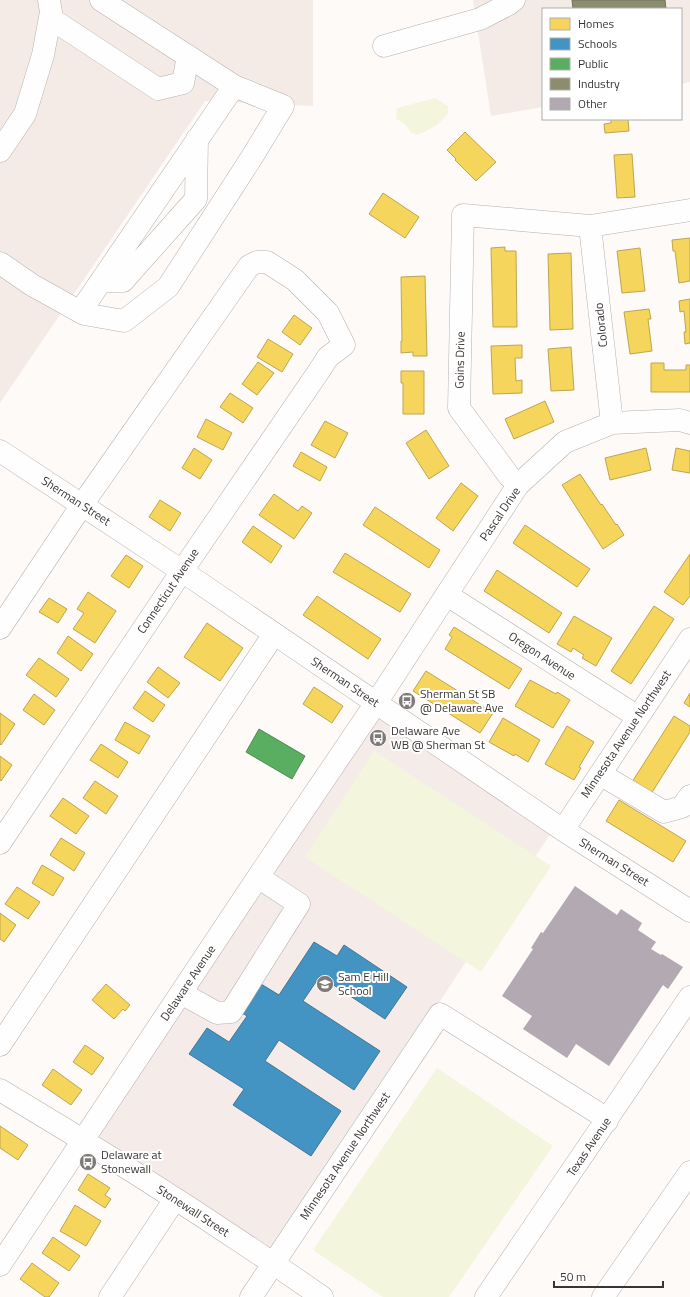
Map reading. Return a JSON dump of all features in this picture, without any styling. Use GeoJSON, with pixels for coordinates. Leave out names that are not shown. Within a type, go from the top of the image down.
{"type":"FeatureCollection","features":[{"type":"Feature","properties":{"kind":"street"},"geometry":{"type":"LineString","coordinates":[[0,263],[32,285],[84,314],[124,321],[168,287],[283,106],[234,86],[101,0]]}},
{"type":"Feature","properties":{"kind":"street"},"geometry":{"type":"LineString","coordinates":[[384,46],[480,19],[514,0]]}},
{"type":"Feature","properties":{"kind":"street"},"geometry":{"type":"LineString","coordinates":[[0,151],[25,114],[43,55],[50,9],[158,89],[183,83],[188,56]]}},
{"type":"Feature","properties":{"kind":"street"},"geometry":{"type":"LineString","coordinates":[[80,312],[234,86]]}},
{"type":"Feature","properties":{"kind":"street"},"geometry":{"type":"LineString","coordinates":[[101,281],[123,281],[196,198],[197,139]]}},
{"type":"Feature","properties":{"kind":"street"},"geometry":{"type":"LineString","coordinates":[[590,226],[690,210]]}},
{"type":"Feature","properties":{"kind":"street","name":"Goins Drive"},"geometry":{"type":"LineString","coordinates":[[518,485],[508,476],[460,408],[462,215],[590,226]]}},
{"type":"Feature","properties":{"kind":"street","name":"Colorado"},"geometry":{"type":"LineString","coordinates":[[590,226],[612,423]]}},
{"type":"Feature","properties":{"kind":"street","name":"Connecticut Avenue"},"geometry":{"type":"LineString","coordinates":[[0,843],[182,571],[328,358],[344,345],[328,314],[295,280],[267,262],[257,262],[249,266],[82,505]]}},
{"type":"Feature","properties":{"kind":"street","name":"Pascal Drive"},"geometry":{"type":"LineString","coordinates":[[376,703],[518,485],[565,442],[612,423],[680,420],[690,423]]}},
{"type":"Feature","properties":{"kind":"street","name":"Sherman Street"},"geometry":{"type":"LineString","coordinates":[[0,451],[182,571],[563,830],[690,911]]}},
{"type":"Feature","properties":{"kind":"street"},"geometry":{"type":"LineString","coordinates":[[0,628],[82,505]]}},
{"type":"Feature","properties":{"kind":"street","name":"Oregon Avenue"},"geometry":{"type":"LineString","coordinates":[[447,595],[638,718]]}},
{"type":"Feature","properties":{"kind":"street"},"geometry":{"type":"LineString","coordinates":[[0,1045],[274,634]]}},
{"type":"Feature","properties":{"kind":"street","name":"Minnesota Avenue Northwest"},"geometry":{"type":"LineString","coordinates":[[563,830],[690,639]]}},
{"type":"Feature","properties":{"kind":"street","name":"Delaware Avenue"},"geometry":{"type":"LineString","coordinates":[[0,1265],[258,877],[376,703]]}},
{"type":"Feature","properties":{"kind":"street"},"geometry":{"type":"LineString","coordinates":[[600,774],[664,812],[682,807],[690,796]]}},
{"type":"Feature","properties":{"kind":"street"},"geometry":{"type":"LineString","coordinates":[[181,993],[217,1013],[231,1012],[299,904],[258,877]]}},
{"type":"Feature","properties":{"kind":"street","name":"Texas Avenue"},"geometry":{"type":"LineString","coordinates":[[486,1297],[690,997]]}},
{"type":"Feature","properties":{"kind":"street","name":"Minnesota Avenue Northwest"},"geometry":{"type":"LineString","coordinates":[[251,1297],[440,1014],[598,1113],[607,1121]]}},
{"type":"Feature","properties":{"kind":"street","name":"Stonewall Street"},"geometry":{"type":"LineString","coordinates":[[0,1090],[83,1139],[273,1263],[322,1297]]}},
{"type":"Feature","properties":{"kind":"street"},"geometry":{"type":"LineString","coordinates":[[603,1297],[690,1172]]}},
{"type":"Feature","properties":{"kind":"street"},"geometry":{"type":"LineString","coordinates":[[110,1297],[175,1200]]}},
{"type":"Feature","properties":{"kind":"shaded area"},"geometry":{"type":"Polygon","coordinates":[[[0,0],[313,0],[313,106],[205,101],[0,403],[0,0]]]}},
{"type":"Feature","properties":{"kind":"shaded area"},"geometry":{"type":"Polygon","coordinates":[[[473,0],[690,0],[690,82],[682,84],[682,8],[542,8],[542,107],[491,116],[473,0]]]}},
{"type":"Feature","properties":{"kind":"shaded area","name":"Sam E Hill School"},"geometry":{"type":"Polygon","coordinates":[[[377,716],[553,830],[274,1252],[98,1137],[377,716]]]}},
{"type":"Feature","properties":{"kind":"green space"},"geometry":{"type":"Polygon","coordinates":[[[435,98],[448,106],[448,114],[437,125],[418,135],[411,133],[405,124],[396,119],[397,108],[435,98]]]}},
{"type":"Feature","properties":{"kind":"green space"},"geometry":{"type":"Polygon","coordinates":[[[374,751],[551,866],[481,972],[305,857],[374,751]]]}},
{"type":"Feature","properties":{"kind":"green space"},"geometry":{"type":"Polygon","coordinates":[[[437,1068],[553,1146],[449,1297],[383,1297],[313,1250],[437,1068]]]}},
{"type":"Feature","properties":{"kind":"building: Homes"},"geometry":{"type":"Polygon","coordinates":[[[611,120],[628,120],[629,131],[605,133],[604,124],[611,123],[611,120]]]}},
{"type":"Feature","properties":{"kind":"building: Homes"},"geometry":{"type":"Polygon","coordinates":[[[465,132],[496,162],[476,181],[447,150],[465,132]]]}},
{"type":"Feature","properties":{"kind":"building: Homes"},"geometry":{"type":"Polygon","coordinates":[[[632,154],[635,197],[617,198],[614,155],[632,154]]]}},
{"type":"Feature","properties":{"kind":"building: Homes"},"geometry":{"type":"Polygon","coordinates":[[[383,193],[419,217],[405,238],[369,214],[383,193]]]}},
{"type":"Feature","properties":{"kind":"building: Homes"},"geometry":{"type":"Polygon","coordinates":[[[690,238],[690,281],[679,283],[672,240],[690,238]]]}},
{"type":"Feature","properties":{"kind":"building: Homes"},"geometry":{"type":"Polygon","coordinates":[[[505,247],[505,251],[516,251],[517,327],[493,327],[491,248],[505,247]]]}},
{"type":"Feature","properties":{"kind":"building: Homes"},"geometry":{"type":"Polygon","coordinates":[[[640,248],[645,291],[622,293],[617,251],[640,248]]]}},
{"type":"Feature","properties":{"kind":"building: Homes"},"geometry":{"type":"Polygon","coordinates":[[[571,253],[573,329],[550,330],[548,254],[571,253]]]}},
{"type":"Feature","properties":{"kind":"building: Homes"},"geometry":{"type":"Polygon","coordinates":[[[425,276],[427,356],[413,356],[413,352],[401,353],[401,277],[425,276]]]}},
{"type":"Feature","properties":{"kind":"building: Homes"},"geometry":{"type":"Polygon","coordinates":[[[690,299],[690,343],[685,344],[684,332],[686,332],[684,311],[680,312],[679,301],[690,299]]]}},
{"type":"Feature","properties":{"kind":"building: Homes"},"geometry":{"type":"Polygon","coordinates":[[[649,309],[651,319],[648,319],[652,351],[630,354],[624,312],[649,309]]]}},
{"type":"Feature","properties":{"kind":"building: Homes"},"geometry":{"type":"Polygon","coordinates":[[[294,315],[312,328],[300,345],[282,332],[294,315]]]}},
{"type":"Feature","properties":{"kind":"building: Homes"},"geometry":{"type":"Polygon","coordinates":[[[268,339],[293,354],[282,372],[257,357],[268,339]]]}},
{"type":"Feature","properties":{"kind":"building: Homes"},"geometry":{"type":"Polygon","coordinates":[[[522,345],[522,358],[515,358],[516,381],[522,380],[522,393],[493,394],[491,346],[522,345]]]}},
{"type":"Feature","properties":{"kind":"building: Homes"},"geometry":{"type":"Polygon","coordinates":[[[571,347],[574,390],[551,391],[548,349],[571,347]]]}},
{"type":"Feature","properties":{"kind":"building: Homes"},"geometry":{"type":"Polygon","coordinates":[[[258,362],[274,373],[257,395],[242,384],[258,362]]]}},
{"type":"Feature","properties":{"kind":"building: Homes"},"geometry":{"type":"Polygon","coordinates":[[[651,363],[664,363],[664,370],[686,370],[686,365],[690,365],[690,392],[651,392],[651,363]]]}},
{"type":"Feature","properties":{"kind":"building: Homes"},"geometry":{"type":"Polygon","coordinates":[[[401,371],[424,371],[424,414],[403,414],[403,383],[401,383],[401,371]]]}},
{"type":"Feature","properties":{"kind":"building: Homes"},"geometry":{"type":"Polygon","coordinates":[[[230,393],[253,408],[243,423],[220,407],[230,393]]]}},
{"type":"Feature","properties":{"kind":"building: Homes"},"geometry":{"type":"Polygon","coordinates":[[[545,401],[554,422],[514,439],[505,419],[545,401]]]}},
{"type":"Feature","properties":{"kind":"building: Homes"},"geometry":{"type":"Polygon","coordinates":[[[206,419],[232,433],[223,450],[197,437],[206,419]]]}},
{"type":"Feature","properties":{"kind":"building: Homes"},"geometry":{"type":"Polygon","coordinates":[[[325,421],[348,433],[335,458],[311,445],[325,421]]]}},
{"type":"Feature","properties":{"kind":"building: Homes"},"geometry":{"type":"Polygon","coordinates":[[[426,430],[449,466],[429,479],[406,443],[426,430]]]}},
{"type":"Feature","properties":{"kind":"building: Homes"},"geometry":{"type":"Polygon","coordinates":[[[194,448],[212,460],[200,479],[182,468],[194,448]]]}},
{"type":"Feature","properties":{"kind":"building: Homes"},"geometry":{"type":"Polygon","coordinates":[[[646,448],[651,470],[610,480],[605,458],[646,448]]]}},
{"type":"Feature","properties":{"kind":"building: Homes"},"geometry":{"type":"Polygon","coordinates":[[[676,448],[690,451],[690,473],[672,470],[676,448]]]}},
{"type":"Feature","properties":{"kind":"building: Homes"},"geometry":{"type":"Polygon","coordinates":[[[301,452],[327,467],[320,481],[293,466],[301,452]]]}},
{"type":"Feature","properties":{"kind":"building: Homes"},"geometry":{"type":"Polygon","coordinates":[[[580,474],[624,535],[603,549],[562,485],[580,474]]]}},
{"type":"Feature","properties":{"kind":"building: Homes"},"geometry":{"type":"Polygon","coordinates":[[[461,483],[478,496],[453,531],[436,518],[461,483]]]}},
{"type":"Feature","properties":{"kind":"building: Homes"},"geometry":{"type":"Polygon","coordinates":[[[274,494],[298,511],[302,506],[312,513],[294,539],[259,515],[274,494]]]}},
{"type":"Feature","properties":{"kind":"building: Homes"},"geometry":{"type":"Polygon","coordinates":[[[160,500],[181,513],[170,531],[149,517],[160,500]]]}},
{"type":"Feature","properties":{"kind":"building: Homes"},"geometry":{"type":"Polygon","coordinates":[[[375,507],[440,550],[429,568],[363,525],[375,507]]]}},
{"type":"Feature","properties":{"kind":"building: Homes"},"geometry":{"type":"Polygon","coordinates":[[[525,525],[590,569],[577,587],[513,543],[525,525]]]}},
{"type":"Feature","properties":{"kind":"building: Homes"},"geometry":{"type":"Polygon","coordinates":[[[253,526],[282,546],[271,563],[242,542],[253,526]]]}},
{"type":"Feature","properties":{"kind":"building: Homes"},"geometry":{"type":"Polygon","coordinates":[[[345,553],[411,594],[400,612],[333,572],[345,553]]]}},
{"type":"Feature","properties":{"kind":"building: Homes"},"geometry":{"type":"Polygon","coordinates":[[[690,554],[690,596],[683,605],[664,592],[690,554]]]}},
{"type":"Feature","properties":{"kind":"building: Homes"},"geometry":{"type":"Polygon","coordinates":[[[126,555],[143,566],[129,588],[111,576],[126,555]]]}},
{"type":"Feature","properties":{"kind":"building: Homes"},"geometry":{"type":"Polygon","coordinates":[[[497,570],[562,613],[549,633],[484,591],[497,570]]]}},
{"type":"Feature","properties":{"kind":"building: Homes"},"geometry":{"type":"Polygon","coordinates":[[[88,592],[116,611],[95,643],[73,629],[84,613],[77,609],[88,592]]]}},
{"type":"Feature","properties":{"kind":"building: Homes"},"geometry":{"type":"Polygon","coordinates":[[[317,596],[381,639],[368,659],[303,615],[317,596]]]}},
{"type":"Feature","properties":{"kind":"building: Homes"},"geometry":{"type":"Polygon","coordinates":[[[49,598],[67,609],[58,623],[39,612],[49,598]]]}},
{"type":"Feature","properties":{"kind":"building: Homes"},"geometry":{"type":"Polygon","coordinates":[[[654,606],[674,619],[631,684],[611,671],[654,606]]]}},
{"type":"Feature","properties":{"kind":"building: Homes"},"geometry":{"type":"Polygon","coordinates":[[[574,616],[612,638],[596,666],[582,658],[584,655],[573,648],[571,652],[557,644],[574,616]]]}},
{"type":"Feature","properties":{"kind":"building: Homes"},"geometry":{"type":"Polygon","coordinates":[[[207,623],[243,648],[220,681],[184,657],[207,623]]]}},
{"type":"Feature","properties":{"kind":"building: Homes"},"geometry":{"type":"Polygon","coordinates":[[[454,627],[522,669],[509,689],[445,649],[452,637],[449,635],[454,627]]]}},
{"type":"Feature","properties":{"kind":"building: Homes"},"geometry":{"type":"Polygon","coordinates":[[[68,636],[93,654],[81,671],[57,653],[68,636]]]}},
{"type":"Feature","properties":{"kind":"building: Homes"},"geometry":{"type":"Polygon","coordinates":[[[39,658],[69,679],[56,697],[26,675],[39,658]]]}},
{"type":"Feature","properties":{"kind":"building: Homes"},"geometry":{"type":"Polygon","coordinates":[[[158,667],[180,683],[168,698],[147,682],[158,667]]]}},
{"type":"Feature","properties":{"kind":"building: Homes"},"geometry":{"type":"Polygon","coordinates":[[[426,671],[493,713],[480,733],[413,691],[426,671]]]}},
{"type":"Feature","properties":{"kind":"building: Homes"},"geometry":{"type":"Polygon","coordinates":[[[530,680],[556,694],[557,692],[570,700],[553,728],[515,706],[530,680]]]}},
{"type":"Feature","properties":{"kind":"building: Homes"},"geometry":{"type":"Polygon","coordinates":[[[314,687],[343,706],[332,723],[303,704],[314,687]]]}},
{"type":"Feature","properties":{"kind":"building: Homes"},"geometry":{"type":"Polygon","coordinates":[[[145,691],[165,705],[153,722],[133,708],[145,691]]]}},
{"type":"Feature","properties":{"kind":"building: Homes"},"geometry":{"type":"Polygon","coordinates":[[[690,693],[690,707],[684,703],[690,693]]]}},
{"type":"Feature","properties":{"kind":"building: Homes"},"geometry":{"type":"Polygon","coordinates":[[[34,694],[55,710],[44,725],[23,710],[34,694]]]}},
{"type":"Feature","properties":{"kind":"building: Homes"},"geometry":{"type":"Polygon","coordinates":[[[0,713],[15,724],[1,745],[0,744],[0,713]]]}},
{"type":"Feature","properties":{"kind":"building: Homes"},"geometry":{"type":"Polygon","coordinates":[[[674,716],[690,726],[690,732],[651,794],[632,782],[674,716]]]}},
{"type":"Feature","properties":{"kind":"building: Homes"},"geometry":{"type":"Polygon","coordinates":[[[503,718],[540,740],[528,762],[489,742],[503,718]]]}},
{"type":"Feature","properties":{"kind":"building: Homes"},"geometry":{"type":"Polygon","coordinates":[[[125,722],[150,736],[139,754],[115,740],[125,722]]]}},
{"type":"Feature","properties":{"kind":"building: Homes"},"geometry":{"type":"Polygon","coordinates":[[[567,726],[594,742],[579,767],[581,768],[574,780],[545,764],[567,726]]]}},
{"type":"Feature","properties":{"kind":"building: Homes"},"geometry":{"type":"Polygon","coordinates":[[[101,744],[128,762],[118,778],[90,760],[101,744]]]}},
{"type":"Feature","properties":{"kind":"building: Homes"},"geometry":{"type":"Polygon","coordinates":[[[0,756],[12,765],[1,781],[0,780],[0,756]]]}},
{"type":"Feature","properties":{"kind":"building: Homes"},"geometry":{"type":"Polygon","coordinates":[[[95,781],[118,796],[106,814],[83,798],[95,781]]]}},
{"type":"Feature","properties":{"kind":"building: Homes"},"geometry":{"type":"Polygon","coordinates":[[[63,798],[89,816],[76,834],[50,816],[63,798]]]}},
{"type":"Feature","properties":{"kind":"building: Homes"},"geometry":{"type":"Polygon","coordinates":[[[619,800],[686,841],[673,862],[606,821],[619,800]]]}},
{"type":"Feature","properties":{"kind":"building: Homes"},"geometry":{"type":"Polygon","coordinates":[[[61,838],[85,853],[74,871],[50,855],[61,838]]]}},
{"type":"Feature","properties":{"kind":"building: Homes"},"geometry":{"type":"Polygon","coordinates":[[[42,865],[64,878],[53,896],[32,883],[42,865]]]}},
{"type":"Feature","properties":{"kind":"building: Homes"},"geometry":{"type":"Polygon","coordinates":[[[17,887],[40,902],[28,919],[5,904],[17,887]]]}},
{"type":"Feature","properties":{"kind":"building: Homes"},"geometry":{"type":"Polygon","coordinates":[[[0,913],[16,925],[4,942],[0,939],[0,913]]]}},
{"type":"Feature","properties":{"kind":"building: Homes"},"geometry":{"type":"Polygon","coordinates":[[[106,984],[130,1005],[125,1011],[123,1009],[114,1019],[92,1000],[106,984]]]}},
{"type":"Feature","properties":{"kind":"building: Homes"},"geometry":{"type":"Polygon","coordinates":[[[85,1045],[104,1058],[92,1075],[73,1062],[85,1045]]]}},
{"type":"Feature","properties":{"kind":"building: Homes"},"geometry":{"type":"Polygon","coordinates":[[[53,1069],[82,1090],[71,1105],[42,1085],[53,1069]]]}},
{"type":"Feature","properties":{"kind":"building: Homes"},"geometry":{"type":"Polygon","coordinates":[[[0,1126],[28,1145],[18,1160],[0,1148],[0,1126]]]}},
{"type":"Feature","properties":{"kind":"building: Homes"},"geometry":{"type":"Polygon","coordinates":[[[88,1174],[110,1188],[105,1195],[111,1199],[105,1208],[78,1190],[88,1174]]]}},
{"type":"Feature","properties":{"kind":"building: Homes"},"geometry":{"type":"Polygon","coordinates":[[[75,1205],[101,1221],[86,1246],[60,1231],[75,1205]]]}},
{"type":"Feature","properties":{"kind":"building: Homes"},"geometry":{"type":"Polygon","coordinates":[[[53,1237],[80,1256],[69,1271],[42,1253],[53,1237]]]}},
{"type":"Feature","properties":{"kind":"building: Homes"},"geometry":{"type":"Polygon","coordinates":[[[32,1263],[59,1283],[49,1297],[45,1297],[20,1279],[32,1263]]]}},
{"type":"Feature","properties":{"kind":"building: Schools"},"geometry":{"type":"Polygon","coordinates":[[[314,942],[337,956],[344,945],[407,987],[385,1019],[320,976],[303,1001],[380,1051],[354,1090],[279,1040],[265,1061],[341,1111],[311,1156],[233,1105],[244,1089],[189,1054],[207,1028],[229,1042],[247,1016],[242,1013],[261,984],[279,995],[314,942]]]}},
{"type":"Feature","properties":{"kind":"building: Public"},"geometry":{"type":"Polygon","coordinates":[[[259,729],[305,756],[292,779],[246,752],[259,729]]]}},
{"type":"Feature","properties":{"kind":"building: Industry"},"geometry":{"type":"Polygon","coordinates":[[[572,0],[665,0],[666,8],[573,8],[572,0]]]}},
{"type":"Feature","properties":{"kind":"building: Other"},"geometry":{"type":"Polygon","coordinates":[[[575,886],[617,915],[621,909],[642,923],[638,930],[656,942],[651,949],[683,967],[668,989],[663,985],[609,1066],[576,1044],[567,1058],[523,1029],[532,1016],[502,996],[533,949],[531,948],[541,932],[543,933],[575,886]]]}},
{"type":"Feature","properties":{"kind":"place","name":"Sherman St SB @ Delaware Ave"},"geometry":{"type":"Point","coordinates":[407,701]}},
{"type":"Feature","properties":{"kind":"place","name":"Delaware Ave WB @ Sherman St"},"geometry":{"type":"Point","coordinates":[378,738]}},
{"type":"Feature","properties":{"kind":"place","name":"Sam E Hill School"},"geometry":{"type":"Point","coordinates":[325,984]}},
{"type":"Feature","properties":{"kind":"place","name":"Delaware at Stonewall"},"geometry":{"type":"Point","coordinates":[88,1162]}}]}
